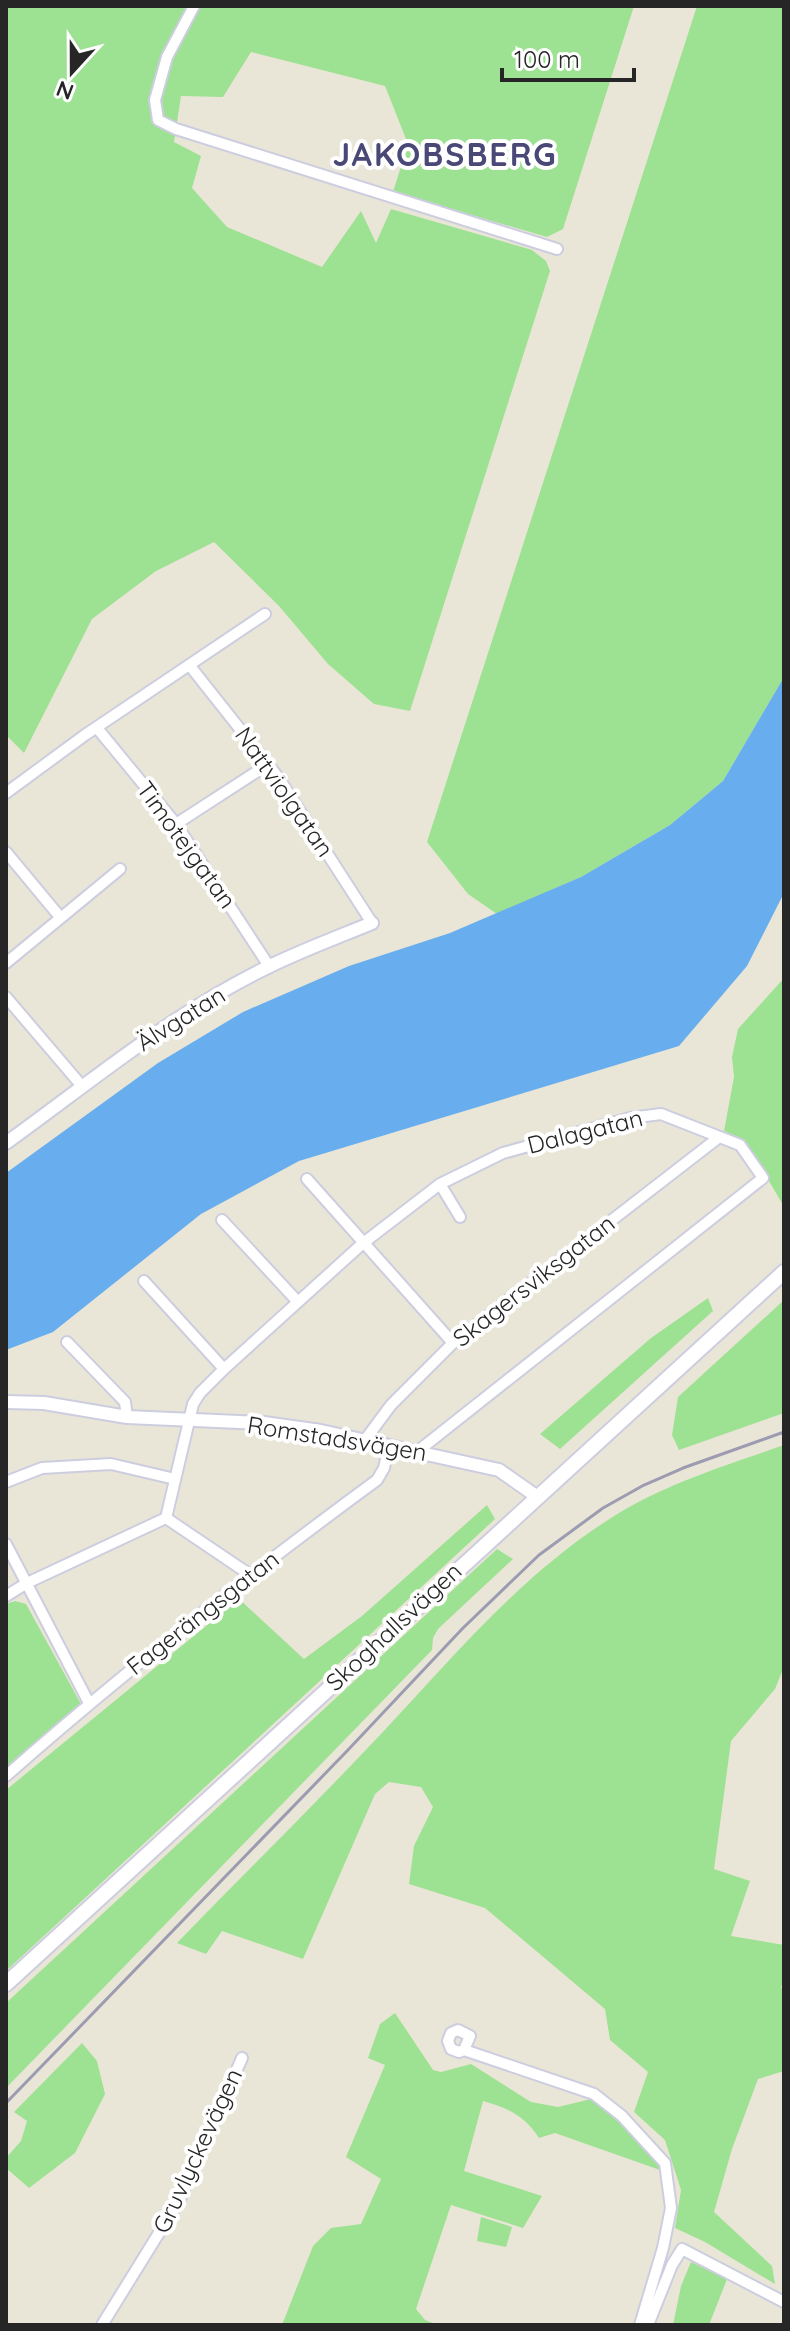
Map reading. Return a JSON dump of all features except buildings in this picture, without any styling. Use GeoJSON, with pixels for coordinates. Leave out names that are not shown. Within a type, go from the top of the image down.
{"type":"FeatureCollection","features":[{"type":"Feature","properties":{"kind":"main road","name":"Skoghallsvägen"},"geometry":{"type":"LineString","coordinates":[[6,1984],[784,1272]]}},
{"type":"Feature","properties":{"kind":"street"},"geometry":{"type":"LineString","coordinates":[[194,6],[167,57],[155,100],[158,120],[176,129],[557,249]]}},
{"type":"Feature","properties":{"kind":"street"},"geometry":{"type":"LineString","coordinates":[[6,793],[265,614]]}},
{"type":"Feature","properties":{"kind":"street","name":"Nattviolgatan"},"geometry":{"type":"LineString","coordinates":[[193,664],[278,777],[372,923]]}},
{"type":"Feature","properties":{"kind":"street","name":"Timotejgatan"},"geometry":{"type":"LineString","coordinates":[[97,728],[176,824],[269,966]]}},
{"type":"Feature","properties":{"kind":"street"},"geometry":{"type":"LineString","coordinates":[[176,824],[267,765]]}},
{"type":"Feature","properties":{"kind":"street"},"geometry":{"type":"LineString","coordinates":[[6,852],[60,917]]}},
{"type":"Feature","properties":{"kind":"street"},"geometry":{"type":"LineString","coordinates":[[6,963],[120,869]]}},
{"type":"Feature","properties":{"kind":"street","name":"Älvgatan"},"geometry":{"type":"LineString","coordinates":[[6,1143],[81,1085],[178,1020],[269,966],[372,923]]}},
{"type":"Feature","properties":{"kind":"street"},"geometry":{"type":"LineString","coordinates":[[6,997],[81,1085]]}},
{"type":"Feature","properties":{"kind":"street","name":"Dalagatan"},"geometry":{"type":"LineString","coordinates":[[166,1518],[193,1404],[200,1393],[362,1244],[440,1184],[503,1153],[630,1118],[661,1114],[740,1145],[763,1178],[418,1451]]}},
{"type":"Feature","properties":{"kind":"street","name":"Skagersviksgatan"},"geometry":{"type":"LineString","coordinates":[[365,1440],[391,1405],[453,1343],[718,1138]]}},
{"type":"Feature","properties":{"kind":"street"},"geometry":{"type":"LineString","coordinates":[[307,1179],[453,1343]]}},
{"type":"Feature","properties":{"kind":"street"},"geometry":{"type":"LineString","coordinates":[[440,1184],[460,1217]]}},
{"type":"Feature","properties":{"kind":"street"},"geometry":{"type":"LineString","coordinates":[[222,1220],[298,1302]]}},
{"type":"Feature","properties":{"kind":"street"},"geometry":{"type":"LineString","coordinates":[[144,1281],[224,1369]]}},
{"type":"Feature","properties":{"kind":"street"},"geometry":{"type":"LineString","coordinates":[[67,1342],[125,1402],[127,1417]]}},
{"type":"Feature","properties":{"kind":"street","name":"Romstadsvägen"},"geometry":{"type":"LineString","coordinates":[[6,1402],[44,1403],[127,1417],[264,1423],[365,1440],[499,1470],[536,1496]]}},
{"type":"Feature","properties":{"kind":"street","name":"Fagerängsgatan"},"geometry":{"type":"LineString","coordinates":[[6,1776],[89,1703],[249,1574],[377,1480],[384,1468],[389,1446]]}},
{"type":"Feature","properties":{"kind":"street"},"geometry":{"type":"LineString","coordinates":[[6,1482],[42,1468],[111,1464],[175,1479]]}},
{"type":"Feature","properties":{"kind":"street"},"geometry":{"type":"LineString","coordinates":[[6,1596],[27,1583],[166,1518],[249,1574]]}},
{"type":"Feature","properties":{"kind":"street"},"geometry":{"type":"LineString","coordinates":[[6,1544],[89,1703]]}},
{"type":"Feature","properties":{"kind":"street"},"geometry":{"type":"LineString","coordinates":[[464,2050],[594,2094],[622,2116],[665,2163],[671,2208],[663,2248],[640,2325]]}},
{"type":"Feature","properties":{"kind":"street","name":"Gruvlyckevägen"},"geometry":{"type":"LineString","coordinates":[[102,2325],[186,2188],[242,2058]]}},
{"type":"Feature","properties":{"kind":"street"},"geometry":{"type":"LineString","coordinates":[[648,2325],[672,2265],[682,2249],[784,2302]]}},
{"type":"Feature","properties":{"kind":"green space"},"geometry":{"type":"Polygon","coordinates":[[[6,6],[634,6],[563,229],[547,237],[393,192],[408,144],[385,86],[251,52],[223,97],[181,96],[174,142],[201,156],[192,188],[227,227],[322,267],[361,211],[376,243],[391,209],[532,250],[546,261],[550,271],[410,711],[374,704],[328,664],[279,606],[214,542],[156,571],[92,619],[24,753],[6,735],[6,6]]]}},
{"type":"Feature","properties":{"kind":"green space"},"geometry":{"type":"Polygon","coordinates":[[[697,6],[784,6],[784,677],[723,781],[670,825],[581,877],[497,914],[468,894],[427,842],[697,6]]]}},
{"type":"Feature","properties":{"kind":"green space"},"geometry":{"type":"Polygon","coordinates":[[[784,978],[783,1205],[745,1140],[724,1131],[734,1077],[732,1057],[738,1029],[784,978]]]}},
{"type":"Feature","properties":{"kind":"green space"},"geometry":{"type":"Polygon","coordinates":[[[708,1298],[713,1311],[560,1449],[540,1434],[651,1338],[708,1298]]]}},
{"type":"Feature","properties":{"kind":"green space"},"geometry":{"type":"Polygon","coordinates":[[[784,1300],[784,1413],[679,1450],[672,1435],[678,1397],[784,1300]]]}},
{"type":"Feature","properties":{"kind":"green space"},"geometry":{"type":"Polygon","coordinates":[[[784,1445],[784,1667],[775,1689],[731,1741],[714,1869],[750,1881],[731,1936],[784,1945],[781,1988],[784,1990],[784,2071],[758,2079],[732,2149],[714,2212],[772,2266],[775,2284],[705,2242],[675,2228],[681,2190],[665,2140],[634,2112],[648,2072],[610,2040],[605,2009],[485,1908],[409,1884],[414,1846],[433,1807],[421,1787],[389,1782],[375,1794],[303,1959],[222,1931],[206,1954],[177,1943],[489,1618],[578,1540],[652,1495],[784,1445]]]}},
{"type":"Feature","properties":{"kind":"green space"},"geometry":{"type":"Polygon","coordinates":[[[487,1505],[495,1519],[6,1971],[6,1790],[239,1599],[304,1659],[362,1616],[487,1505]]]}},
{"type":"Feature","properties":{"kind":"green space"},"geometry":{"type":"Polygon","coordinates":[[[497,1549],[513,1559],[438,1629],[432,1650],[6,2088],[6,2003],[497,1549]]]}},
{"type":"Feature","properties":{"kind":"green space"},"geometry":{"type":"Polygon","coordinates":[[[15,1601],[26,1604],[81,1704],[6,1769],[6,1604],[15,1601]]]}},
{"type":"Feature","properties":{"kind":"green space"},"geometry":{"type":"Polygon","coordinates":[[[395,2013],[433,2070],[441,2072],[471,2064],[531,2102],[558,2107],[591,2099],[617,2116],[661,2162],[660,2170],[555,2133],[539,2138],[515,2114],[483,2101],[464,2171],[542,2196],[523,2228],[451,2205],[416,2309],[425,2320],[438,2325],[282,2325],[313,2246],[331,2228],[361,2224],[381,2179],[346,2157],[385,2065],[368,2058],[380,2024],[395,2013]]]}},
{"type":"Feature","properties":{"kind":"green space"},"geometry":{"type":"Polygon","coordinates":[[[82,2043],[97,2061],[105,2094],[75,2153],[29,2188],[6,2168],[6,2158],[21,2141],[27,2121],[14,2112],[82,2043]]]}},
{"type":"Feature","properties":{"kind":"green space"},"geometry":{"type":"Polygon","coordinates":[[[481,2217],[512,2227],[506,2247],[477,2241],[481,2217]]]}},
{"type":"Feature","properties":{"kind":"green space"},"geometry":{"type":"Polygon","coordinates":[[[691,2262],[727,2279],[709,2325],[673,2325],[681,2286],[691,2262]]]}},
{"type":"Feature","properties":{"kind":"water"},"geometry":{"type":"Polygon","coordinates":[[[784,677],[784,893],[747,966],[679,1046],[299,1161],[201,1214],[53,1332],[6,1350],[6,1173],[158,1063],[243,1012],[349,966],[450,933],[581,877],[670,825],[723,781],[784,677]]]}},
{"type":"Feature","properties":{"kind":"railway"},"geometry":{"type":"LineString","coordinates":[[6,2103],[463,1628],[539,1555],[603,1508],[644,1485],[784,1432]]}},
{"type":"Feature","properties":{"kind":"district","name":"JAKOBSBERG"},"geometry":{"type":"Point","coordinates":[445,155]}}]}
